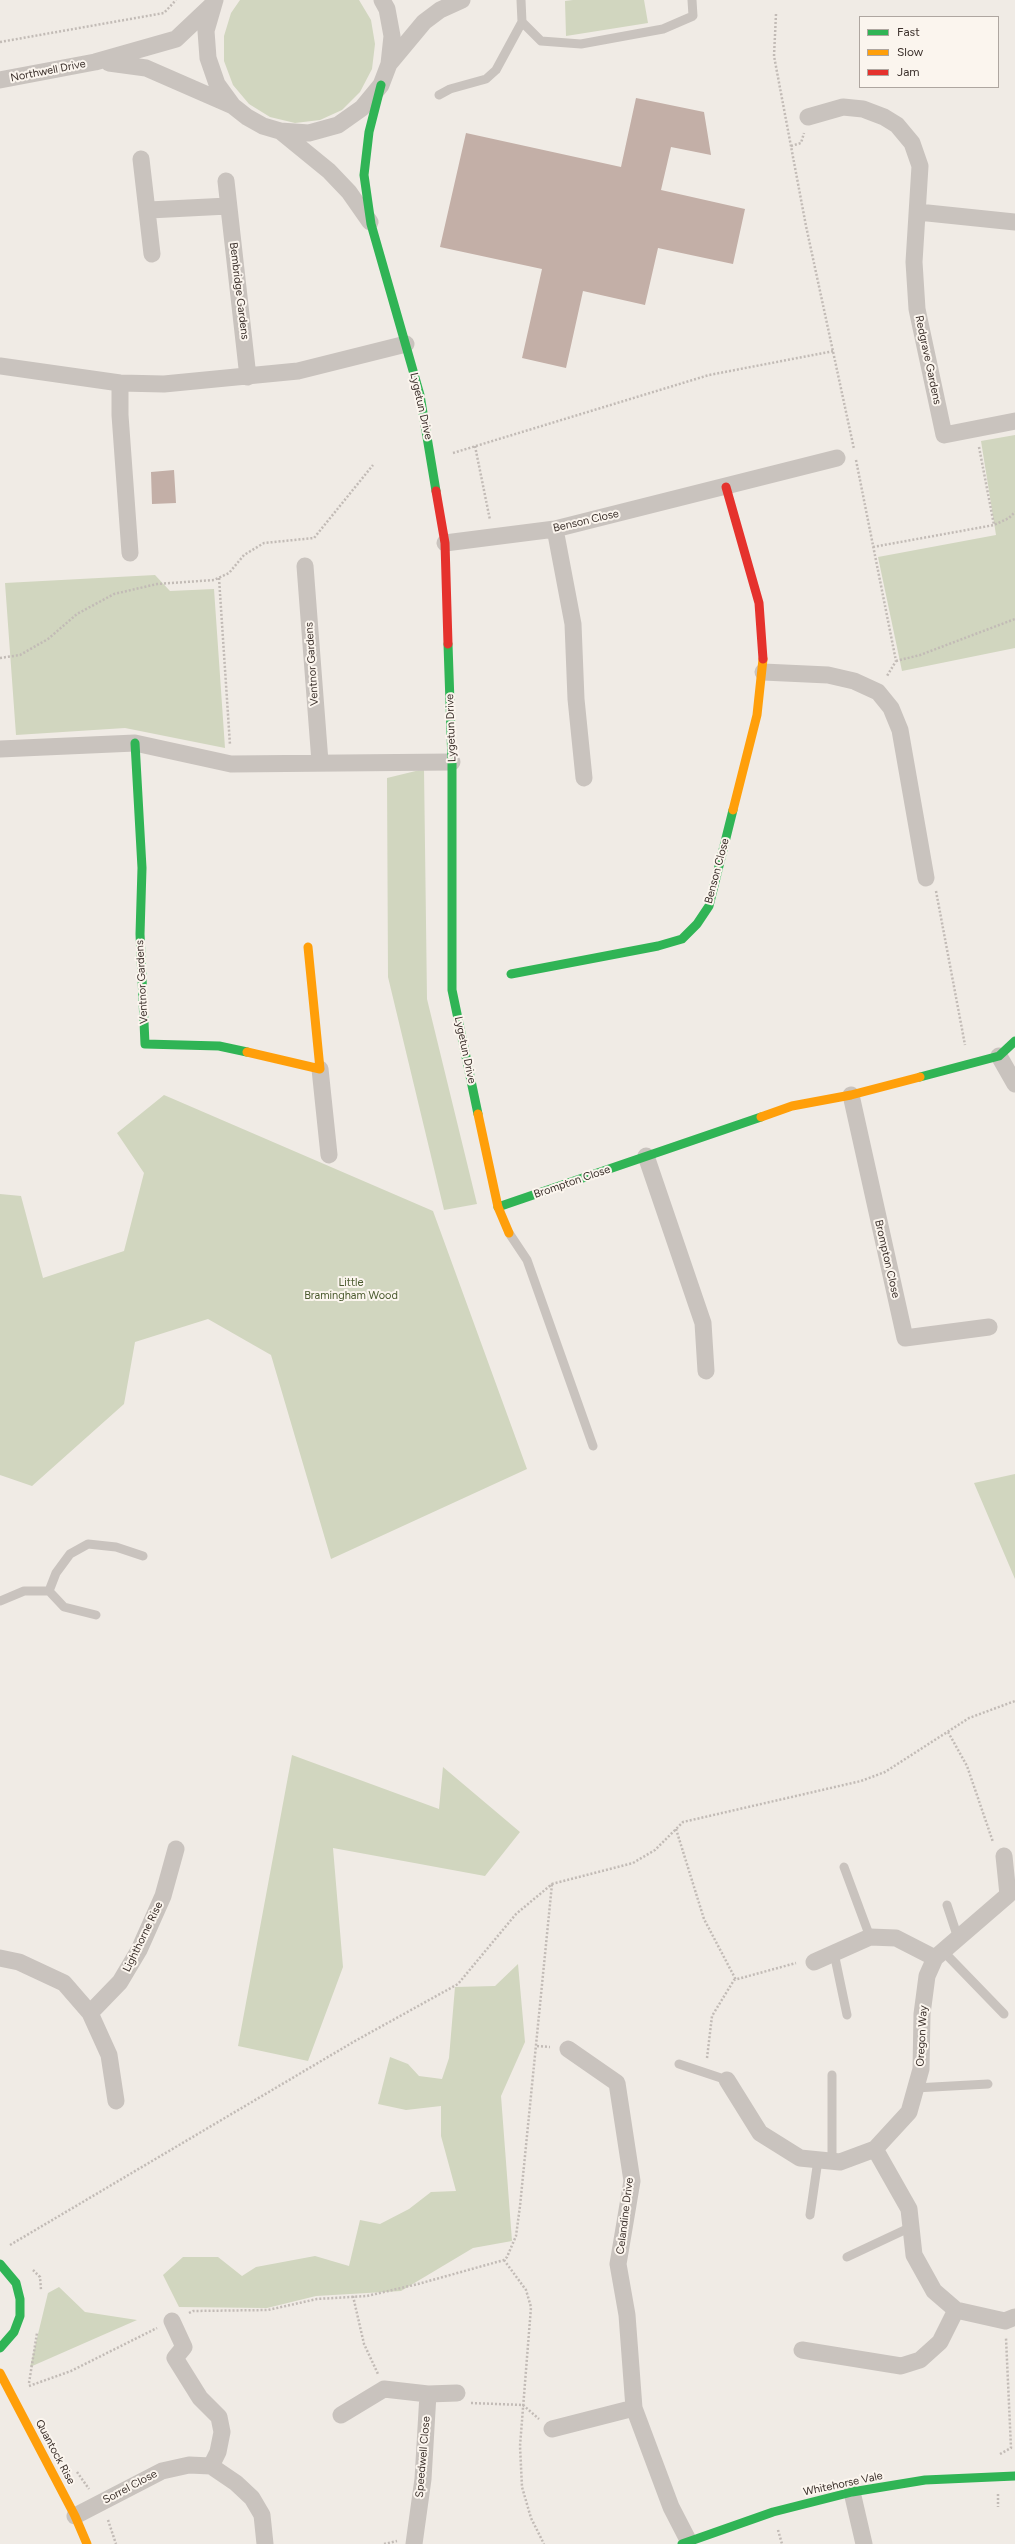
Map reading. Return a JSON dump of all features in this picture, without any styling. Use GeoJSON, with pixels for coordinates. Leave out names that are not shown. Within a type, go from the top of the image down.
{"type":"FeatureCollection","features":[{"type":"Feature","properties":{"kind":"street"},"geometry":{"type":"LineString","coordinates":[[280,131],[309,133],[338,125],[362,108],[381,85],[389,64],[392,36],[387,9],[382,0]]}},
{"type":"Feature","properties":{"kind":"street"},"geometry":{"type":"LineString","coordinates":[[389,64],[424,22],[440,10],[462,0]]}},
{"type":"Feature","properties":{"kind":"street"},"geometry":{"type":"LineString","coordinates":[[95,62],[176,39],[214,2]]}},
{"type":"Feature","properties":{"kind":"street"},"geometry":{"type":"LineString","coordinates":[[214,2],[206,30],[208,58],[217,84],[233,106],[246,117],[280,131],[329,171],[349,192],[371,224]]}},
{"type":"Feature","properties":{"kind":"street"},"geometry":{"type":"LineString","coordinates":[[95,62],[128,64],[146,68],[233,106]]}},
{"type":"Feature","properties":{"kind":"street","name":"Northwell Drive"},"geometry":{"type":"LineString","coordinates":[[0,80],[95,62]]}},
{"type":"Feature","properties":{"kind":"street","name":"Lygetun Drive"},"geometry":{"type":"LineString","coordinates":[[381,85],[369,132],[364,175],[371,224],[406,344],[423,410],[445,543],[452,762],[452,990],[498,1207],[509,1233]]}},
{"type":"Feature","properties":{"kind":"street","name":"Redgrave Gardens"},"geometry":{"type":"LineString","coordinates":[[808,117],[843,108],[863,109],[884,117],[897,125],[912,142],[920,166],[914,262],[917,310],[944,435],[1015,421]]}},
{"type":"Feature","properties":{"kind":"street"},"geometry":{"type":"LineString","coordinates":[[141,159],[149,210],[152,254]]}},
{"type":"Feature","properties":{"kind":"street","name":"Bembridge Gardens"},"geometry":{"type":"LineString","coordinates":[[226,181],[248,377]]}},
{"type":"Feature","properties":{"kind":"street"},"geometry":{"type":"LineString","coordinates":[[149,210],[228,206]]}},
{"type":"Feature","properties":{"kind":"street"},"geometry":{"type":"LineString","coordinates":[[918,212],[1015,222]]}},
{"type":"Feature","properties":{"kind":"street"},"geometry":{"type":"LineString","coordinates":[[0,366],[120,383],[164,384],[298,371],[406,344]]}},
{"type":"Feature","properties":{"kind":"street"},"geometry":{"type":"LineString","coordinates":[[120,383],[120,415],[130,553]]}},
{"type":"Feature","properties":{"kind":"street","name":"Benson Close"},"geometry":{"type":"LineString","coordinates":[[445,543],[555,529],[837,458]]}},
{"type":"Feature","properties":{"kind":"street","name":"Benson Close"},"geometry":{"type":"LineString","coordinates":[[511,974],[658,946],[682,939],[697,924],[709,906],[757,715],[762,672],[763,638],[759,603],[726,487]]}},
{"type":"Feature","properties":{"kind":"street"},"geometry":{"type":"LineString","coordinates":[[555,529],[573,624],[576,699],[584,778]]}},
{"type":"Feature","properties":{"kind":"street","name":"Ventnor Gardens"},"geometry":{"type":"LineString","coordinates":[[305,566],[320,762]]}},
{"type":"Feature","properties":{"kind":"street"},"geometry":{"type":"LineString","coordinates":[[762,672],[828,675],[854,681],[878,692],[891,708],[900,730],[926,878]]}},
{"type":"Feature","properties":{"kind":"street"},"geometry":{"type":"LineString","coordinates":[[0,750],[135,743],[231,764],[452,762]]}},
{"type":"Feature","properties":{"kind":"street","name":"Ventnor Gardens"},"geometry":{"type":"LineString","coordinates":[[135,743],[142,868],[140,934],[145,1044],[219,1046],[320,1069]]}},
{"type":"Feature","properties":{"kind":"street"},"geometry":{"type":"LineString","coordinates":[[308,947],[329,1154]]}},
{"type":"Feature","properties":{"kind":"street","name":"Brompton Close"},"geometry":{"type":"LineString","coordinates":[[498,1207],[792,1106],[851,1096],[999,1056],[1015,1041]]}},
{"type":"Feature","properties":{"kind":"street"},"geometry":{"type":"LineString","coordinates":[[999,1056],[1015,1084]]}},
{"type":"Feature","properties":{"kind":"street","name":"Brompton Close"},"geometry":{"type":"LineString","coordinates":[[851,1096],[905,1338],[990,1327]]}},
{"type":"Feature","properties":{"kind":"street"},"geometry":{"type":"LineString","coordinates":[[646,1156],[703,1323],[706,1371]]}},
{"type":"Feature","properties":{"kind":"street","name":"Lighthorne Rise"},"geometry":{"type":"LineString","coordinates":[[90,2013],[120,1982],[140,1950],[163,1896],[176,1849]]}},
{"type":"Feature","properties":{"kind":"street","name":"Oregon Way"},"geometry":{"type":"LineString","coordinates":[[874,2149],[908,2112],[921,2069],[924,1999],[927,1976],[938,1954],[1011,1898],[1004,1856]]}},
{"type":"Feature","properties":{"kind":"street"},"geometry":{"type":"LineString","coordinates":[[814,1962],[870,1937],[896,1938],[938,1954]]}},
{"type":"Feature","properties":{"kind":"street"},"geometry":{"type":"LineString","coordinates":[[0,1958],[19,1962],[64,1984],[90,2013],[109,2055],[116,2101]]}},
{"type":"Feature","properties":{"kind":"street","name":"Celandine Drive"},"geometry":{"type":"LineString","coordinates":[[568,2049],[617,2083],[632,2181],[618,2264],[627,2315],[634,2408],[670,2507],[685,2542]]}},
{"type":"Feature","properties":{"kind":"street"},"geometry":{"type":"LineString","coordinates":[[727,2080],[760,2134],[800,2158],[840,2162],[874,2149],[908,2209],[914,2255],[934,2291],[956,2310],[1010,2319]]}},
{"type":"Feature","properties":{"kind":"street"},"geometry":{"type":"LineString","coordinates":[[0,2264],[16,2283],[20,2299],[20,2316],[14,2332],[0,2348]]}},
{"type":"Feature","properties":{"kind":"street"},"geometry":{"type":"LineString","coordinates":[[802,2350],[900,2366],[920,2360],[940,2342],[956,2310]]}},
{"type":"Feature","properties":{"kind":"street"},"geometry":{"type":"LineString","coordinates":[[172,2321],[184,2347],[176,2358],[200,2398],[219,2417],[222,2432],[218,2452],[211,2466],[236,2483],[252,2498],[262,2515],[265,2544]]}},
{"type":"Feature","properties":{"kind":"street","name":"Quantock Rise"},"geometry":{"type":"LineString","coordinates":[[0,2373],[75,2516],[87,2544]]}},
{"type":"Feature","properties":{"kind":"street"},"geometry":{"type":"LineString","coordinates":[[341,2415],[384,2389],[428,2394],[457,2393]]}},
{"type":"Feature","properties":{"kind":"street","name":"Speedwell Close"},"geometry":{"type":"LineString","coordinates":[[414,2544],[423,2479],[428,2394]]}},
{"type":"Feature","properties":{"kind":"street"},"geometry":{"type":"LineString","coordinates":[[552,2430],[634,2408]]}},
{"type":"Feature","properties":{"kind":"street","name":"Sorrel Close"},"geometry":{"type":"LineString","coordinates":[[75,2516],[162,2471],[189,2466],[211,2466]]}},
{"type":"Feature","properties":{"kind":"street","name":"Whitehorse Vale"},"geometry":{"type":"LineString","coordinates":[[685,2542],[773,2512],[852,2492],[925,2480],[998,2475],[1015,2476]]}},
{"type":"Feature","properties":{"kind":"street"},"geometry":{"type":"LineString","coordinates":[[852,2492],[864,2544]]}},
{"type":"Feature","properties":{"kind":"lane"},"geometry":{"type":"LineString","coordinates":[[439,95],[450,89],[486,79],[496,70],[522,22],[521,0]]}},
{"type":"Feature","properties":{"kind":"lane"},"geometry":{"type":"LineString","coordinates":[[522,22],[541,41],[581,44],[663,30],[693,16],[692,0]]}},
{"type":"Feature","properties":{"kind":"lane"},"geometry":{"type":"LineString","coordinates":[[509,1233],[527,1260],[593,1446]]}},
{"type":"Feature","properties":{"kind":"lane"},"geometry":{"type":"LineString","coordinates":[[49,1591],[56,1573],[70,1554],[88,1544],[116,1547],[143,1556]]}},
{"type":"Feature","properties":{"kind":"lane"},"geometry":{"type":"LineString","coordinates":[[0,1601],[24,1591],[49,1591],[64,1607],[96,1616]]}},
{"type":"Feature","properties":{"kind":"lane"},"geometry":{"type":"LineString","coordinates":[[844,1867],[870,1937]]}},
{"type":"Feature","properties":{"kind":"lane"},"geometry":{"type":"LineString","coordinates":[[947,1905],[958,1938]]}},
{"type":"Feature","properties":{"kind":"lane"},"geometry":{"type":"LineString","coordinates":[[834,1953],[847,2015]]}},
{"type":"Feature","properties":{"kind":"lane"},"geometry":{"type":"LineString","coordinates":[[938,1954],[1004,2014]]}},
{"type":"Feature","properties":{"kind":"lane"},"geometry":{"type":"LineString","coordinates":[[679,2064],[727,2080]]}},
{"type":"Feature","properties":{"kind":"lane"},"geometry":{"type":"LineString","coordinates":[[810,2215],[825,2160],[832,2075]]}},
{"type":"Feature","properties":{"kind":"lane"},"geometry":{"type":"LineString","coordinates":[[915,2088],[988,2084]]}},
{"type":"Feature","properties":{"kind":"lane"},"geometry":{"type":"LineString","coordinates":[[847,2257],[911,2227]]}},
{"type":"Feature","properties":{"kind":"path"},"geometry":{"type":"LineString","coordinates":[[0,42],[164,13],[176,0]]}},
{"type":"Feature","properties":{"kind":"path"},"geometry":{"type":"LineString","coordinates":[[776,14],[774,56],[806,226],[834,351],[854,451]]}},
{"type":"Feature","properties":{"kind":"path"},"geometry":{"type":"LineString","coordinates":[[453,453],[709,375],[834,351]]}},
{"type":"Feature","properties":{"kind":"path"},"geometry":{"type":"LineString","coordinates":[[975,429],[994,525]]}},
{"type":"Feature","properties":{"kind":"path"},"geometry":{"type":"LineString","coordinates":[[475,446],[494,536]]}},
{"type":"Feature","properties":{"kind":"path"},"geometry":{"type":"LineString","coordinates":[[856,459],[896,661],[878,692]]}},
{"type":"Feature","properties":{"kind":"path"},"geometry":{"type":"LineString","coordinates":[[0,658],[20,655],[48,639],[77,614],[114,594],[157,584],[214,580],[229,573],[244,555],[264,543],[314,538],[373,465]]}},
{"type":"Feature","properties":{"kind":"path"},"geometry":{"type":"LineString","coordinates":[[873,547],[994,525],[1015,512]]}},
{"type":"Feature","properties":{"kind":"path"},"geometry":{"type":"LineString","coordinates":[[219,578],[231,764]]}},
{"type":"Feature","properties":{"kind":"path"},"geometry":{"type":"LineString","coordinates":[[896,661],[920,655],[1015,619]]}},
{"type":"Feature","properties":{"kind":"path"},"geometry":{"type":"LineString","coordinates":[[926,878],[938,893],[968,1064]]}},
{"type":"Feature","properties":{"kind":"path"},"geometry":{"type":"LineString","coordinates":[[6,2248],[20,2237],[356,2041],[458,1984],[516,1914],[552,1884],[633,1863],[655,1850],[683,1822],[861,1781],[885,1772],[968,1718],[1015,1701]]}},
{"type":"Feature","properties":{"kind":"path"},"geometry":{"type":"LineString","coordinates":[[948,1732],[967,1766],[996,1850],[1004,1856]]}},
{"type":"Feature","properties":{"kind":"path"},"geometry":{"type":"LineString","coordinates":[[676,1829],[704,1919],[736,1980]]}},
{"type":"Feature","properties":{"kind":"path"},"geometry":{"type":"LineString","coordinates":[[28,2386],[71,2371],[193,2311],[268,2310],[317,2299],[367,2296],[418,2284],[504,2260],[516,2236],[520,2206],[552,1884]]}},
{"type":"Feature","properties":{"kind":"path"},"geometry":{"type":"LineString","coordinates":[[705,2072],[712,2016],[736,1980],[793,1963],[814,1962]]}},
{"type":"Feature","properties":{"kind":"path"},"geometry":{"type":"LineString","coordinates":[[504,2260],[526,2290],[531,2307],[520,2446],[522,2487],[531,2518],[544,2544]]}},
{"type":"Feature","properties":{"kind":"path"},"geometry":{"type":"LineString","coordinates":[[353,2296],[364,2344],[384,2389]]}},
{"type":"Feature","properties":{"kind":"path"},"geometry":{"type":"LineString","coordinates":[[999,2454],[1011,2448],[1010,2319]]}},
{"type":"Feature","properties":{"kind":"path"},"geometry":{"type":"LineString","coordinates":[[457,2393],[461,2403],[523,2406]]}},
{"type":"Feature","properties":{"kind":"path"},"geometry":{"type":"LineString","coordinates":[[998,2490],[998,2507]]}},
{"type":"Feature","properties":{"kind":"path"},"geometry":{"type":"LineString","coordinates":[[106,2516],[116,2544]]}},
{"type":"Feature","properties":{"kind":"path"},"geometry":{"type":"LineString","coordinates":[[776,2524],[782,2544]]}},
{"type":"Feature","properties":{"kind":"green space"},"geometry":{"type":"Polygon","coordinates":[[[240,0],[359,0],[371,20],[375,44],[372,69],[360,92],[342,110],[320,120],[295,123],[270,117],[249,104],[233,85],[224,61],[224,36],[231,13],[240,0]]]}},
{"type":"Feature","properties":{"kind":"green space"},"geometry":{"type":"Polygon","coordinates":[[[644,0],[648,23],[566,36],[565,1],[644,0]]]}},
{"type":"Feature","properties":{"kind":"green space"},"geometry":{"type":"Polygon","coordinates":[[[1015,435],[1015,648],[902,671],[878,557],[996,535],[981,441],[1015,435]]]}},
{"type":"Feature","properties":{"kind":"green space"},"geometry":{"type":"Polygon","coordinates":[[[155,575],[170,591],[214,589],[225,748],[125,728],[16,735],[5,583],[155,575]]]}},
{"type":"Feature","properties":{"kind":"green space"},"geometry":{"type":"Polygon","coordinates":[[[424,769],[427,999],[477,1204],[444,1210],[388,977],[387,778],[424,769]]]}},
{"type":"Feature","properties":{"kind":"green space","name":"Little Bramingham Wood"},"geometry":{"type":"Polygon","coordinates":[[[164,1095],[433,1211],[527,1469],[331,1559],[271,1355],[208,1319],[135,1342],[124,1404],[32,1486],[0,1475],[0,1194],[21,1196],[43,1278],[124,1251],[144,1173],[117,1133],[164,1095]]]}},
{"type":"Feature","properties":{"kind":"green space"},"geometry":{"type":"Polygon","coordinates":[[[1015,1474],[1015,1579],[974,1483],[1015,1474]]]}},
{"type":"Feature","properties":{"kind":"green space"},"geometry":{"type":"Polygon","coordinates":[[[292,1755],[439,1809],[443,1767],[520,1832],[485,1876],[333,1848],[343,1967],[308,2061],[238,2046],[292,1755]]]}},
{"type":"Feature","properties":{"kind":"green space"},"geometry":{"type":"Polygon","coordinates":[[[518,1964],[525,2042],[501,2096],[512,2241],[473,2248],[401,2291],[316,2296],[267,2308],[179,2307],[163,2275],[183,2257],[218,2257],[242,2276],[256,2267],[315,2256],[349,2266],[360,2220],[380,2224],[409,2209],[431,2192],[456,2191],[441,2136],[441,2106],[406,2110],[378,2104],[390,2057],[408,2064],[419,2076],[442,2079],[449,2058],[455,1987],[495,1986],[518,1964]]]}},
{"type":"Feature","properties":{"kind":"green space"},"geometry":{"type":"Polygon","coordinates":[[[59,2287],[85,2312],[137,2320],[30,2367],[48,2293],[59,2287]]]}},
{"type":"Feature","properties":{"kind":"building"},"geometry":{"type":"Polygon","coordinates":[[[636,98],[704,112],[711,155],[671,147],[661,190],[745,209],[733,264],[658,248],[645,305],[583,291],[566,368],[522,358],[542,269],[440,247],[466,133],[621,167],[636,98]]]}},
{"type":"Feature","properties":{"kind":"building"},"geometry":{"type":"Polygon","coordinates":[[[174,470],[176,503],[152,504],[151,472],[174,470]]]}},
{"type":"Feature","properties":{"kind":"traffic: fast"},"geometry":{"type":"LineString","coordinates":[[381,85],[369,132],[364,175],[371,224],[420,395],[436,491]]}},
{"type":"Feature","properties":{"kind":"traffic: fast"},"geometry":{"type":"LineString","coordinates":[[448,644],[452,762],[452,990],[478,1114]]}},
{"type":"Feature","properties":{"kind":"traffic: fast"},"geometry":{"type":"LineString","coordinates":[[135,743],[142,868],[140,934],[145,1044],[219,1046],[247,1052]]}},
{"type":"Feature","properties":{"kind":"traffic: fast"},"geometry":{"type":"LineString","coordinates":[[511,974],[658,946],[682,939],[697,924],[709,906],[733,810]]}},
{"type":"Feature","properties":{"kind":"traffic: fast"},"geometry":{"type":"LineString","coordinates":[[920,1077],[999,1056],[1015,1041]]}},
{"type":"Feature","properties":{"kind":"traffic: fast"},"geometry":{"type":"LineString","coordinates":[[498,1207],[761,1117]]}},
{"type":"Feature","properties":{"kind":"traffic: fast"},"geometry":{"type":"LineString","coordinates":[[0,2264],[16,2283],[20,2299],[20,2316],[14,2332],[0,2348]]}},
{"type":"Feature","properties":{"kind":"traffic: fast"},"geometry":{"type":"LineString","coordinates":[[682,2544],[773,2512],[852,2492],[925,2480],[1015,2476]]}},
{"type":"Feature","properties":{"kind":"traffic: slow"},"geometry":{"type":"LineString","coordinates":[[733,810],[757,715],[763,659]]}},
{"type":"Feature","properties":{"kind":"traffic: slow"},"geometry":{"type":"LineString","coordinates":[[247,1052],[320,1069],[308,947]]}},
{"type":"Feature","properties":{"kind":"traffic: slow"},"geometry":{"type":"LineString","coordinates":[[761,1117],[792,1106],[851,1095],[920,1077]]}},
{"type":"Feature","properties":{"kind":"traffic: slow"},"geometry":{"type":"LineString","coordinates":[[478,1114],[498,1207],[509,1233]]}},
{"type":"Feature","properties":{"kind":"traffic: slow"},"geometry":{"type":"LineString","coordinates":[[0,2373],[75,2516],[87,2544]]}},
{"type":"Feature","properties":{"kind":"traffic: jam"},"geometry":{"type":"LineString","coordinates":[[726,487],[759,603],[763,659]]}},
{"type":"Feature","properties":{"kind":"traffic: jam"},"geometry":{"type":"LineString","coordinates":[[436,491],[445,543],[448,644]]}}]}
